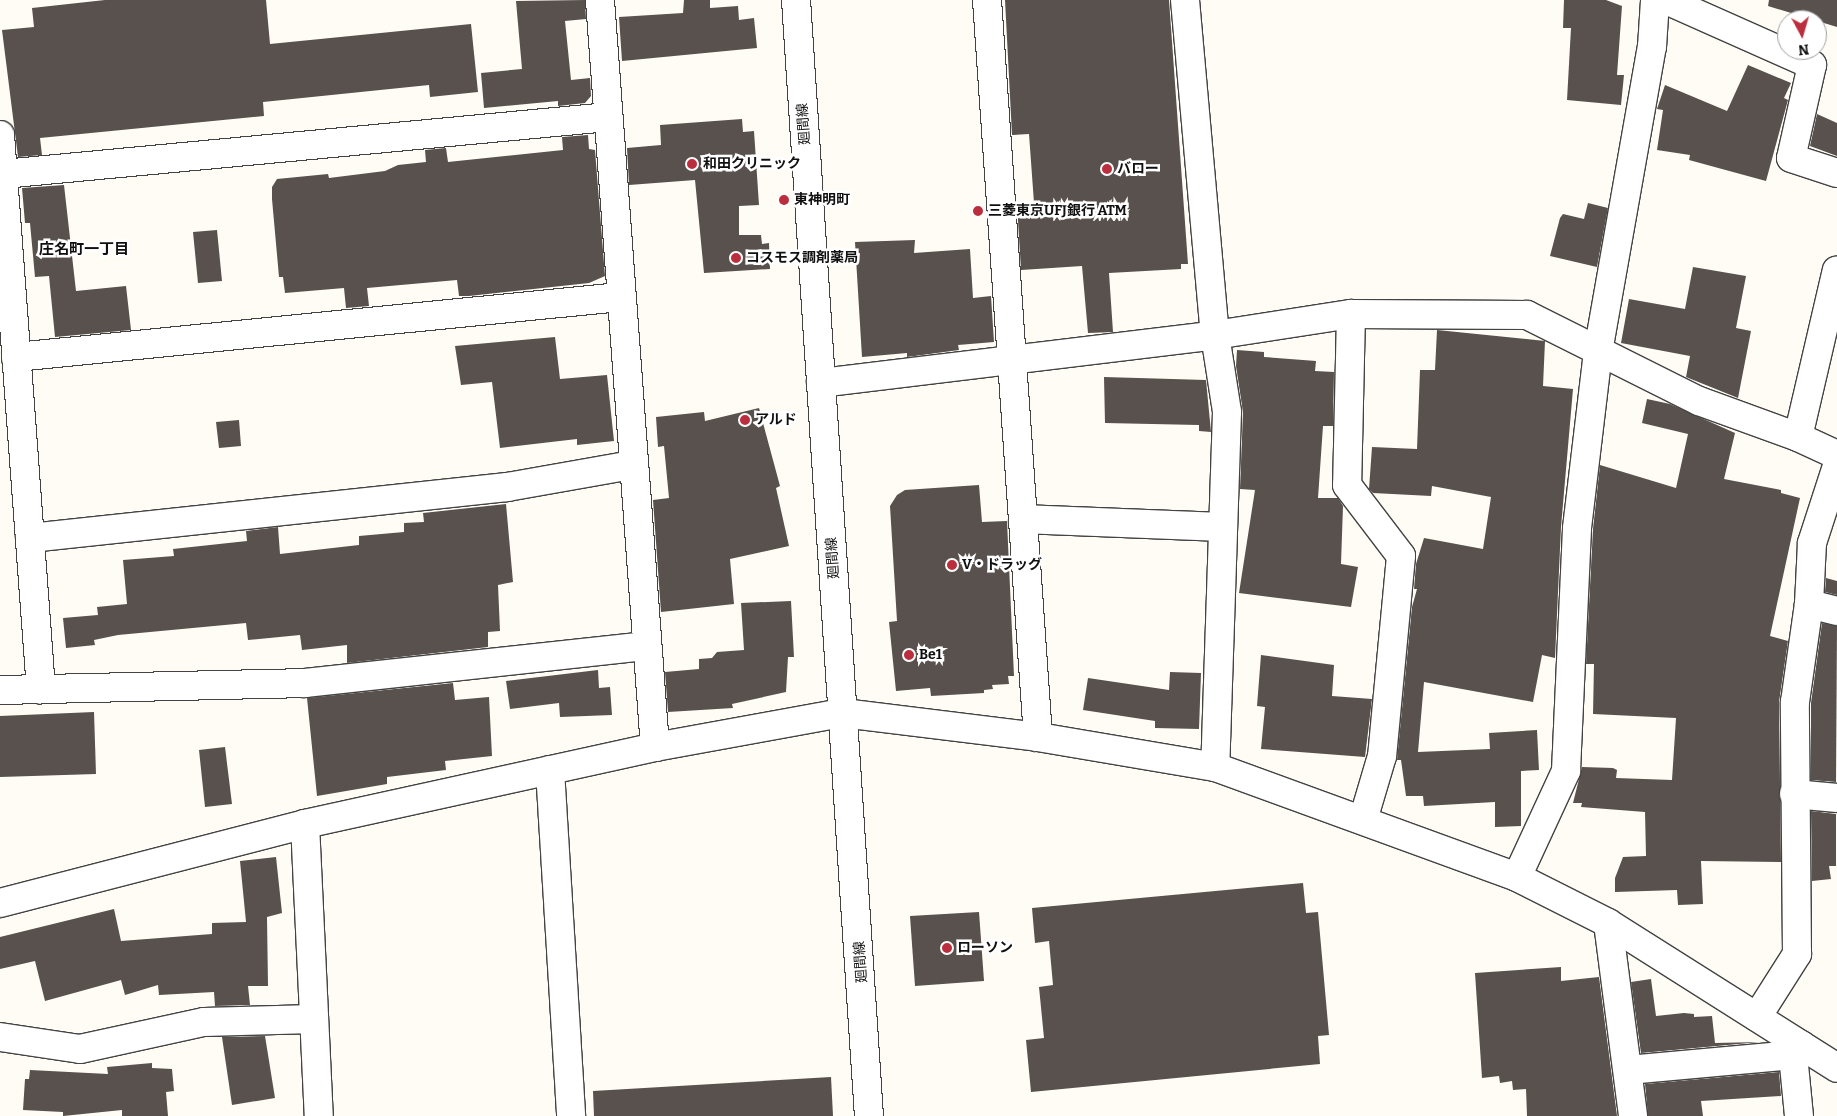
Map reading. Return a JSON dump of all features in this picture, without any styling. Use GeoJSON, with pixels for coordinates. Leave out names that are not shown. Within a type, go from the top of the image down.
{"type":"FeatureCollection","features":[{"type":"Feature","properties":{"kind":"street"},"geometry":{"type":"LineString","coordinates":[[600,0],[632,465],[655,747]]}},
{"type":"Feature","properties":{"kind":"street","name":"廻間線"},"geometry":{"type":"LineString","coordinates":[[796,0],[869,1116]]}},
{"type":"Feature","properties":{"kind":"street"},"geometry":{"type":"LineString","coordinates":[[988,0],[1014,360],[1038,737]]}},
{"type":"Feature","properties":{"kind":"street"},"geometry":{"type":"LineString","coordinates":[[1185,0],[1215,335],[1227,412],[1221,527],[1215,767]]}},
{"type":"Feature","properties":{"kind":"street"},"geometry":{"type":"LineString","coordinates":[[1518,877],[1566,771],[1577,528],[1598,352],[1652,47],[1655,0]]}},
{"type":"Feature","properties":{"kind":"street"},"geometry":{"type":"LineString","coordinates":[[1666,0],[1812,65],[1791,158],[1837,172]]}},
{"type":"Feature","properties":{"kind":"street"},"geometry":{"type":"LineString","coordinates":[[3,174],[608,117]]}},
{"type":"Feature","properties":{"kind":"street"},"geometry":{"type":"LineString","coordinates":[[0,135],[41,689]]}},
{"type":"Feature","properties":{"kind":"street"},"geometry":{"type":"LineString","coordinates":[[1798,437],[1837,270]]}},
{"type":"Feature","properties":{"kind":"street"},"geometry":{"type":"LineString","coordinates":[[16,357],[620,297]]}},
{"type":"Feature","properties":{"kind":"street"},"geometry":{"type":"LineString","coordinates":[[821,383],[1215,335],[1351,314],[1527,315],[1699,401],[1798,437],[1837,455]]}},
{"type":"Feature","properties":{"kind":"street"},"geometry":{"type":"LineString","coordinates":[[1351,314],[1348,486],[1402,556],[1382,756],[1363,820]]}},
{"type":"Feature","properties":{"kind":"street"},"geometry":{"type":"LineString","coordinates":[[30,538],[506,487],[632,465]]}},
{"type":"Feature","properties":{"kind":"street"},"geometry":{"type":"LineString","coordinates":[[1756,1017],[1797,954],[1794,794],[1795,702],[1809,604],[1812,543],[1837,466]]}},
{"type":"Feature","properties":{"kind":"street"},"geometry":{"type":"LineString","coordinates":[[1023,519],[1221,527]]}},
{"type":"Feature","properties":{"kind":"street"},"geometry":{"type":"LineString","coordinates":[[1809,604],[1837,611]]}},
{"type":"Feature","properties":{"kind":"street"},"geometry":{"type":"LineString","coordinates":[[0,690],[305,683],[647,646]]}},
{"type":"Feature","properties":{"kind":"street"},"geometry":{"type":"LineString","coordinates":[[0,902],[305,824],[655,747],[843,713],[1038,737],[1215,767],[1518,877],[1608,923],[1756,1017],[1797,1050],[1837,1068]]}},
{"type":"Feature","properties":{"kind":"street"},"geometry":{"type":"LineString","coordinates":[[550,770],[571,1116]]}},
{"type":"Feature","properties":{"kind":"street"},"geometry":{"type":"LineString","coordinates":[[1794,794],[1837,798]]}},
{"type":"Feature","properties":{"kind":"street"},"geometry":{"type":"LineString","coordinates":[[305,824],[318,1116]]}},
{"type":"Feature","properties":{"kind":"street"},"geometry":{"type":"LineString","coordinates":[[1608,923],[1634,1116]]}},
{"type":"Feature","properties":{"kind":"street"},"geometry":{"type":"LineString","coordinates":[[0,1037],[80,1049],[204,1022],[314,1019]]}},
{"type":"Feature","properties":{"kind":"street"},"geometry":{"type":"LineString","coordinates":[[1628,1070],[1797,1050]]}},
{"type":"Feature","properties":{"kind":"street"},"geometry":{"type":"LineString","coordinates":[[1797,1050],[1799,1116]]}},
{"type":"Feature","properties":{"kind":"building"},"geometry":{"type":"Polygon","coordinates":[[[105,0],[266,0],[270,44],[471,24],[478,92],[430,97],[429,85],[263,102],[264,116],[40,138],[42,155],[18,157],[2,30],[34,27],[32,8],[105,0]]]}},
{"type":"Feature","properties":{"kind":"building"},"geometry":{"type":"Polygon","coordinates":[[[585,0],[586,19],[565,21],[571,80],[590,78],[591,96],[585,103],[558,106],[558,101],[484,108],[481,73],[522,69],[516,1],[585,0]]]}},
{"type":"Feature","properties":{"kind":"building"},"geometry":{"type":"Polygon","coordinates":[[[684,0],[710,0],[710,8],[738,6],[739,20],[754,18],[757,48],[622,61],[619,17],[683,13],[684,0]]]}},
{"type":"Feature","properties":{"kind":"building","name":"バロー"},"geometry":{"type":"Polygon","coordinates":[[[1005,0],[1169,0],[1188,264],[1181,264],[1181,269],[1109,273],[1113,332],[1088,333],[1082,266],[1021,270],[1017,204],[1034,203],[1029,134],[1012,135],[1005,0]]]}},
{"type":"Feature","properties":{"kind":"building"},"geometry":{"type":"Polygon","coordinates":[[[1564,0],[1606,0],[1622,6],[1617,75],[1624,75],[1621,105],[1567,100],[1571,28],[1563,28],[1564,0]]]}},
{"type":"Feature","properties":{"kind":"building"},"geometry":{"type":"Polygon","coordinates":[[[1769,0],[1837,0],[1837,27],[1827,24],[1827,10],[1781,10],[1768,6],[1769,0]]]}},
{"type":"Feature","properties":{"kind":"building"},"geometry":{"type":"Polygon","coordinates":[[[1748,65],[1791,83],[1784,98],[1788,100],[1766,181],[1689,160],[1690,155],[1657,150],[1663,110],[1657,109],[1665,85],[1727,111],[1748,65]]]}},
{"type":"Feature","properties":{"kind":"building"},"geometry":{"type":"Polygon","coordinates":[[[1817,114],[1837,123],[1837,156],[1810,146],[1817,114]]]}},
{"type":"Feature","properties":{"kind":"building","name":"和田クリニック"},"geometry":{"type":"Polygon","coordinates":[[[742,119],[743,132],[754,131],[759,205],[739,206],[739,235],[761,235],[762,244],[769,243],[770,269],[704,273],[695,180],[629,185],[627,148],[661,145],[660,125],[742,119]]]}},
{"type":"Feature","properties":{"kind":"building"},"geometry":{"type":"Polygon","coordinates":[[[588,135],[589,149],[595,150],[605,276],[589,283],[469,296],[459,296],[457,280],[367,288],[369,306],[346,308],[344,288],[285,293],[283,277],[279,277],[272,199],[272,187],[277,179],[328,174],[329,178],[385,171],[398,165],[426,162],[425,150],[446,148],[448,162],[563,150],[562,137],[588,135]]]}},
{"type":"Feature","properties":{"kind":"building"},"geometry":{"type":"Polygon","coordinates":[[[64,185],[76,291],[126,286],[131,330],[55,337],[49,276],[35,277],[30,223],[25,223],[22,188],[64,185]]]}},
{"type":"Feature","properties":{"kind":"building"},"geometry":{"type":"Polygon","coordinates":[[[1588,203],[1608,208],[1597,267],[1550,256],[1560,218],[1563,214],[1584,219],[1588,203]]]}},
{"type":"Feature","properties":{"kind":"building"},"geometry":{"type":"Polygon","coordinates":[[[217,230],[222,281],[198,283],[193,232],[217,230]]]}},
{"type":"Feature","properties":{"kind":"building"},"geometry":{"type":"Polygon","coordinates":[[[915,240],[914,253],[970,249],[973,298],[991,296],[994,342],[958,345],[959,350],[907,357],[907,353],[862,357],[855,242],[915,240]]]}},
{"type":"Feature","properties":{"kind":"building"},"geometry":{"type":"Polygon","coordinates":[[[1693,267],[1746,276],[1736,328],[1751,331],[1738,398],[1686,377],[1690,356],[1621,343],[1629,299],[1685,309],[1693,267]]]}},
{"type":"Feature","properties":{"kind":"building"},"geometry":{"type":"Polygon","coordinates":[[[1437,330],[1545,341],[1543,386],[1573,389],[1561,527],[1555,658],[1542,655],[1533,702],[1424,682],[1418,752],[1490,749],[1489,733],[1537,730],[1539,770],[1521,771],[1521,826],[1495,827],[1495,802],[1424,806],[1423,796],[1406,796],[1401,760],[1397,760],[1412,607],[1417,589],[1414,589],[1416,564],[1424,538],[1483,549],[1491,497],[1432,486],[1431,496],[1373,493],[1369,489],[1372,447],[1417,449],[1420,370],[1435,370],[1437,330]]]}},
{"type":"Feature","properties":{"kind":"building"},"geometry":{"type":"Polygon","coordinates":[[[555,337],[560,379],[607,375],[614,441],[577,445],[577,439],[500,448],[492,382],[461,385],[455,346],[555,337]]]}},
{"type":"Feature","properties":{"kind":"building"},"geometry":{"type":"Polygon","coordinates":[[[1237,350],[1264,352],[1264,357],[1316,361],[1315,371],[1334,372],[1333,426],[1323,426],[1318,498],[1338,498],[1343,506],[1341,564],[1358,567],[1351,607],[1239,593],[1255,490],[1240,489],[1243,412],[1236,366],[1237,350]]]}},
{"type":"Feature","properties":{"kind":"building"},"geometry":{"type":"Polygon","coordinates":[[[1104,377],[1206,380],[1211,432],[1199,431],[1199,425],[1105,423],[1104,377]]]}},
{"type":"Feature","properties":{"kind":"building"},"geometry":{"type":"Polygon","coordinates":[[[1647,399],[1670,404],[1735,433],[1724,479],[1781,490],[1781,493],[1800,498],[1770,636],[1788,641],[1779,702],[1781,862],[1701,861],[1703,904],[1678,905],[1677,890],[1615,892],[1615,878],[1623,857],[1646,856],[1645,812],[1581,807],[1582,803],[1573,803],[1582,767],[1613,768],[1617,770],[1616,778],[1672,780],[1676,718],[1593,714],[1594,664],[1586,664],[1593,529],[1600,465],[1676,488],[1688,434],[1642,423],[1647,399]]]}},
{"type":"Feature","properties":{"kind":"building"},"geometry":{"type":"Polygon","coordinates":[[[759,408],[780,486],[776,488],[789,546],[730,559],[734,604],[661,612],[653,500],[669,498],[664,446],[658,447],[656,417],[704,412],[705,421],[759,408]]]}},
{"type":"Feature","properties":{"kind":"building"},"geometry":{"type":"Polygon","coordinates":[[[239,420],[241,446],[219,448],[216,422],[239,420]]]}},
{"type":"Feature","properties":{"kind":"building"},"geometry":{"type":"Polygon","coordinates":[[[979,485],[982,522],[1007,521],[1014,676],[1008,676],[1009,684],[992,685],[993,689],[984,690],[984,693],[931,696],[930,688],[896,691],[889,622],[897,621],[890,506],[897,495],[905,490],[979,485]]]}},
{"type":"Feature","properties":{"kind":"building"},"geometry":{"type":"Polygon","coordinates":[[[506,504],[513,582],[498,585],[500,631],[488,632],[488,647],[347,663],[347,645],[302,650],[300,635],[248,640],[246,623],[118,635],[94,640],[95,645],[66,648],[63,618],[98,615],[97,607],[127,604],[123,560],[174,556],[173,549],[247,541],[246,531],[278,527],[280,554],[359,545],[359,536],[404,532],[404,523],[424,522],[423,513],[506,504]]]}},
{"type":"Feature","properties":{"kind":"building"},"geometry":{"type":"Polygon","coordinates":[[[1826,578],[1837,581],[1837,595],[1825,592],[1826,578]]]}},
{"type":"Feature","properties":{"kind":"building"},"geometry":{"type":"Polygon","coordinates":[[[791,601],[794,657],[788,657],[786,692],[732,704],[733,708],[668,712],[665,672],[699,669],[699,659],[712,658],[717,652],[744,650],[741,603],[791,601]]]}},
{"type":"Feature","properties":{"kind":"building"},"geometry":{"type":"Polygon","coordinates":[[[1822,623],[1837,626],[1836,782],[1811,780],[1811,703],[1822,623]]]}},
{"type":"Feature","properties":{"kind":"building"},"geometry":{"type":"Polygon","coordinates":[[[1261,655],[1334,665],[1332,696],[1372,699],[1365,757],[1261,749],[1265,707],[1257,706],[1261,655]]]}},
{"type":"Feature","properties":{"kind":"building"},"geometry":{"type":"Polygon","coordinates":[[[598,670],[599,688],[610,687],[612,715],[560,717],[559,703],[510,709],[506,681],[598,670]]]}},
{"type":"Feature","properties":{"kind":"building"},"geometry":{"type":"Polygon","coordinates":[[[1170,672],[1201,673],[1199,729],[1155,728],[1155,721],[1083,710],[1088,678],[1169,690],[1170,672]]]}},
{"type":"Feature","properties":{"kind":"building"},"geometry":{"type":"Polygon","coordinates":[[[453,683],[455,700],[489,697],[492,756],[445,761],[446,770],[387,777],[387,784],[317,796],[307,698],[453,683]]]}},
{"type":"Feature","properties":{"kind":"building"},"geometry":{"type":"Polygon","coordinates":[[[94,712],[96,774],[0,777],[0,716],[94,712]]]}},
{"type":"Feature","properties":{"kind":"building"},"geometry":{"type":"Polygon","coordinates":[[[225,747],[232,804],[205,807],[199,750],[225,747]]]}},
{"type":"Feature","properties":{"kind":"building"},"geometry":{"type":"Polygon","coordinates":[[[1811,811],[1836,814],[1836,866],[1829,866],[1831,879],[1812,881],[1811,811]]]}},
{"type":"Feature","properties":{"kind":"building"},"geometry":{"type":"Polygon","coordinates":[[[276,857],[282,913],[267,917],[268,986],[248,986],[250,1005],[215,1006],[214,992],[159,995],[158,985],[125,995],[121,980],[45,1001],[35,961],[0,969],[0,937],[114,909],[121,941],[212,934],[212,923],[246,922],[240,861],[276,857]]]}},
{"type":"Feature","properties":{"kind":"building"},"geometry":{"type":"Polygon","coordinates":[[[1303,883],[1306,913],[1318,912],[1329,1035],[1318,1036],[1320,1064],[1031,1092],[1026,1040],[1044,1038],[1039,987],[1053,985],[1049,941],[1035,943],[1032,908],[1303,883]]]}},
{"type":"Feature","properties":{"kind":"building","name":"ローソン"},"geometry":{"type":"Polygon","coordinates":[[[979,912],[984,981],[915,986],[910,916],[979,912]]]}},
{"type":"Feature","properties":{"kind":"building"},"geometry":{"type":"Polygon","coordinates":[[[1561,967],[1561,981],[1599,977],[1617,1116],[1527,1116],[1526,1089],[1513,1090],[1512,1081],[1500,1083],[1499,1076],[1482,1078],[1475,973],[1561,967]]]}},
{"type":"Feature","properties":{"kind":"building"},"geometry":{"type":"Polygon","coordinates":[[[1651,979],[1656,1016],[1684,1013],[1694,1014],[1694,1017],[1712,1016],[1715,1043],[1760,1042],[1641,1053],[1631,982],[1651,979]]]}},
{"type":"Feature","properties":{"kind":"building"},"geometry":{"type":"Polygon","coordinates":[[[265,1036],[275,1098],[232,1105],[222,1037],[265,1036]]]}},
{"type":"Feature","properties":{"kind":"building"},"geometry":{"type":"Polygon","coordinates":[[[152,1063],[152,1068],[172,1069],[174,1091],[166,1092],[168,1116],[122,1116],[122,1110],[63,1116],[63,1112],[23,1110],[25,1079],[29,1079],[30,1070],[108,1074],[107,1067],[152,1063]]]}},
{"type":"Feature","properties":{"kind":"building"},"geometry":{"type":"Polygon","coordinates":[[[1779,1072],[1781,1096],[1701,1101],[1703,1116],[1648,1116],[1645,1084],[1779,1072]]]}},
{"type":"Feature","properties":{"kind":"building"},"geometry":{"type":"Polygon","coordinates":[[[831,1077],[833,1116],[594,1116],[593,1091],[831,1077]]]}},
{"type":"Feature","properties":{"kind":"place","name":"和田クリニック"},"geometry":{"type":"Point","coordinates":[692,164]}},
{"type":"Feature","properties":{"kind":"place","name":"バロー"},"geometry":{"type":"Point","coordinates":[1107,169]}},
{"type":"Feature","properties":{"kind":"place","name":"東神明町"},"geometry":{"type":"Point","coordinates":[784,200]}},
{"type":"Feature","properties":{"kind":"place","name":"三菱東京UFJ銀行 ATM"},"geometry":{"type":"Point","coordinates":[978,211]}},
{"type":"Feature","properties":{"kind":"place","name":"コスモス調剤薬局"},"geometry":{"type":"Point","coordinates":[736,258]}},
{"type":"Feature","properties":{"kind":"place","name":"アルド"},"geometry":{"type":"Point","coordinates":[745,420]}},
{"type":"Feature","properties":{"kind":"place","name":"V・ドラッグ"},"geometry":{"type":"Point","coordinates":[952,565]}},
{"type":"Feature","properties":{"kind":"place","name":"Be1"},"geometry":{"type":"Point","coordinates":[909,655]}},
{"type":"Feature","properties":{"kind":"place","name":"ローソン"},"geometry":{"type":"Point","coordinates":[947,948]}},
{"type":"Feature","properties":{"kind":"district","name":"庄名町一丁目"},"geometry":{"type":"Point","coordinates":[84,250]}}]}
